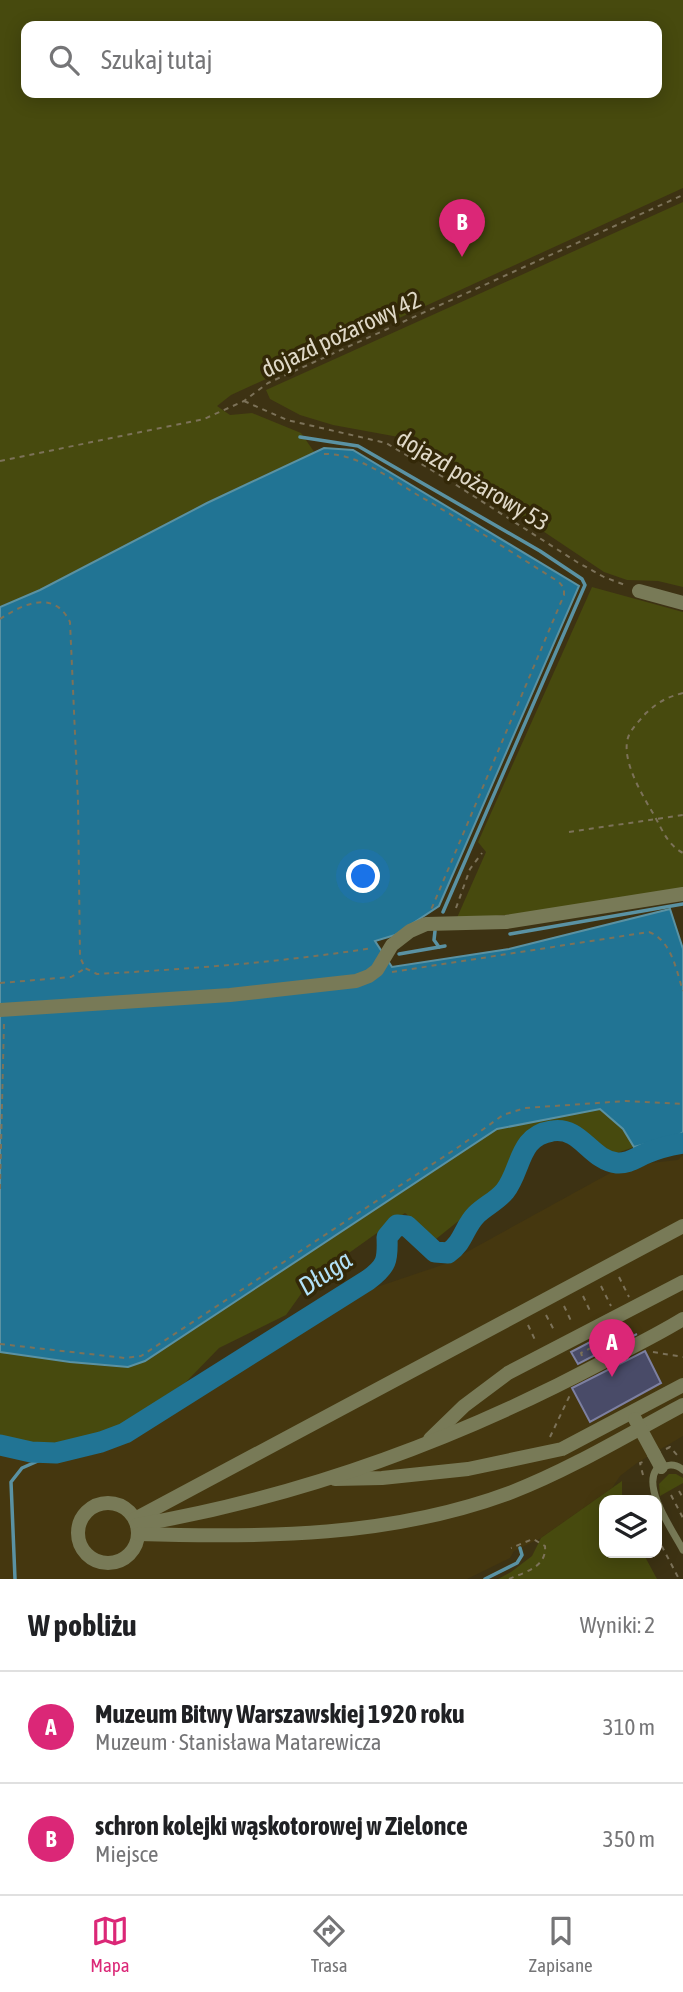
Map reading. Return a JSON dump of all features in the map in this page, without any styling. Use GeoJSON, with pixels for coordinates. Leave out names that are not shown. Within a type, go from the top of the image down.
{"type":"FeatureCollection","features":[{"type":"Feature","properties":{"kind":"street"},"geometry":{"type":"LineString","coordinates":[[639,591],[683,603]]}},
{"type":"Feature","properties":{"kind":"street"},"geometry":{"type":"LineString","coordinates":[[1,1010],[230,995],[356,981],[377,970],[392,945],[410,931],[426,924],[506,922],[683,894]]}},
{"type":"Feature","properties":{"kind":"street"},"geometry":{"type":"LineString","coordinates":[[137,1526],[683,1226]]}},
{"type":"Feature","properties":{"kind":"street"},"geometry":{"type":"LineString","coordinates":[[426,1444],[471,1400],[508,1373],[683,1282]]}},
{"type":"Feature","properties":{"kind":"street"},"geometry":{"type":"LineString","coordinates":[[137,1526],[201,1513],[320,1480],[471,1427],[564,1383],[683,1319]]}},
{"type":"Feature","properties":{"kind":"street"},"geometry":{"type":"LineString","coordinates":[[320,1480],[421,1475],[481,1467],[562,1449],[633,1415],[683,1385]]}},
{"type":"Feature","properties":{"kind":"street"},"geometry":{"type":"LineString","coordinates":[[137,1526],[286,1535],[427,1518],[474,1505],[540,1480],[683,1405]]}},
{"type":"Feature","properties":{"kind":"street"},"geometry":{"type":"LineString","coordinates":[[633,1415],[658,1460]]}},
{"type":"Feature","properties":{"kind":"street"},"geometry":{"type":"LineString","coordinates":[[113,1502],[123,1506],[137,1526],[133,1550],[126,1557],[107,1563],[89,1557],[78,1540],[80,1520],[94,1506],[113,1502]]}},
{"type":"Feature","properties":{"kind":"lane"},"geometry":{"type":"LineString","coordinates":[[683,1470],[658,1460],[652,1474],[652,1488],[683,1550]]}},
{"type":"Feature","properties":{"kind":"path","name":"dojazd pożarowy 42"},"geometry":{"type":"LineString","coordinates":[[0,461],[204,419],[244,401],[268,383],[683,195]]}},
{"type":"Feature","properties":{"kind":"path","name":"dojazd pożarowy 53"},"geometry":{"type":"LineString","coordinates":[[244,401],[288,420],[386,443],[577,562],[604,577],[639,591]]}},
{"type":"Feature","properties":{"kind":"path"},"geometry":{"type":"LineString","coordinates":[[324,454],[337,454],[365,464],[463,521],[559,582],[564,588],[564,595],[426,924]]}},
{"type":"Feature","properties":{"kind":"path"},"geometry":{"type":"LineString","coordinates":[[0,619],[29,604],[40,602],[51,603],[60,608],[71,622],[78,800],[80,957],[85,968],[97,974],[190,969],[392,945]]}},
{"type":"Feature","properties":{"kind":"path"},"geometry":{"type":"LineString","coordinates":[[683,693],[663,698],[643,716],[628,735],[628,760],[638,789],[663,834],[674,848],[683,853]]}},
{"type":"Feature","properties":{"kind":"path"},"geometry":{"type":"LineString","coordinates":[[569,832],[683,815]]}},
{"type":"Feature","properties":{"kind":"path"},"geometry":{"type":"LineString","coordinates":[[450,923],[470,869],[482,853]]}},
{"type":"Feature","properties":{"kind":"path"},"geometry":{"type":"LineString","coordinates":[[377,970],[396,973],[640,931],[659,935],[665,942],[683,991]]}},
{"type":"Feature","properties":{"kind":"path"},"geometry":{"type":"LineString","coordinates":[[0,984],[71,977],[85,968]]}},
{"type":"Feature","properties":{"kind":"path"},"geometry":{"type":"LineString","coordinates":[[0,1188],[4,1022],[1,1010]]}},
{"type":"Feature","properties":{"kind":"path"},"geometry":{"type":"LineString","coordinates":[[0,1344],[125,1358],[141,1356],[503,1115],[525,1108],[626,1101],[683,1104]]}},
{"type":"Feature","properties":{"kind":"path"},"geometry":{"type":"LineString","coordinates":[[613,1265],[634,1307]]}},
{"type":"Feature","properties":{"kind":"path"},"geometry":{"type":"LineString","coordinates":[[595,1274],[616,1317]]}},
{"type":"Feature","properties":{"kind":"path"},"geometry":{"type":"LineString","coordinates":[[577,1283],[597,1326]]}},
{"type":"Feature","properties":{"kind":"path"},"geometry":{"type":"LineString","coordinates":[[558,1293],[579,1336]]}},
{"type":"Feature","properties":{"kind":"path"},"geometry":{"type":"LineString","coordinates":[[541,1303],[561,1346]]}},
{"type":"Feature","properties":{"kind":"path"},"geometry":{"type":"LineString","coordinates":[[522,1313],[543,1355]]}},
{"type":"Feature","properties":{"kind":"path"},"geometry":{"type":"LineString","coordinates":[[644,1340],[650,1352],[683,1357]]}},
{"type":"Feature","properties":{"kind":"path"},"geometry":{"type":"LineString","coordinates":[[542,1454],[570,1394],[564,1383]]}},
{"type":"Feature","properties":{"kind":"path"},"geometry":{"type":"LineString","coordinates":[[679,1491],[683,1498]]}},
{"type":"Feature","properties":{"kind":"path"},"geometry":{"type":"LineString","coordinates":[[671,1495],[683,1518]]}},
{"type":"Feature","properties":{"kind":"path"},"geometry":{"type":"LineString","coordinates":[[509,1579],[537,1566],[543,1560],[545,1546],[533,1539],[511,1548]]}},
{"type":"Feature","properties":{"kind":"path"},"geometry":{"type":"LineString","coordinates":[[662,1547],[679,1579]]}},
{"type":"Feature","properties":{"kind":"shaded area"},"geometry":{"type":"Polygon","coordinates":[[[0,0],[683,0],[683,188],[231,395],[217,406],[230,415],[252,413],[301,433],[315,453],[207,503],[40,590],[0,607],[0,0]]]}},
{"type":"Feature","properties":{"kind":"shaded area"},"geometry":{"type":"Polygon","coordinates":[[[683,202],[683,587],[658,581],[627,580],[604,572],[404,438],[333,425],[300,415],[270,399],[266,390],[683,202]]]}},
{"type":"Feature","properties":{"kind":"shaded area"},"geometry":{"type":"Polygon","coordinates":[[[592,587],[683,612],[683,888],[536,912],[456,920],[486,852],[478,842],[592,587]]]}},
{"type":"Feature","properties":{"kind":"shaded area"},"geometry":{"type":"Polygon","coordinates":[[[600,1109],[623,1129],[634,1147],[617,1153],[599,1148],[584,1131],[558,1123],[529,1130],[514,1149],[497,1190],[436,1239],[423,1231],[405,1213],[311,1280],[286,1315],[219,1348],[186,1382],[116,1429],[63,1444],[28,1444],[0,1438],[0,1352],[70,1362],[145,1361],[497,1129],[600,1109]]]}},
{"type":"Feature","properties":{"kind":"shaded area"},"geometry":{"type":"Polygon","coordinates":[[[683,1155],[683,1436],[637,1463],[620,1476],[612,1488],[541,1538],[514,1551],[510,1558],[467,1579],[0,1579],[0,1454],[25,1460],[77,1458],[99,1453],[130,1440],[374,1288],[445,1264],[623,1166],[678,1160],[683,1155]]]}},
{"type":"Feature","properties":{"kind":"shaded area"},"geometry":{"type":"Polygon","coordinates":[[[669,1474],[683,1478],[683,1483],[662,1495],[659,1484],[669,1474]]]}},
{"type":"Feature","properties":{"kind":"shaded area"},"geometry":{"type":"Polygon","coordinates":[[[622,1481],[622,1495],[602,1495],[622,1481]]]}},
{"type":"Feature","properties":{"kind":"shaded area"},"geometry":{"type":"Polygon","coordinates":[[[599,1497],[599,1558],[646,1558],[657,1579],[498,1579],[532,1556],[541,1538],[599,1497]]]}},
{"type":"Feature","properties":{"kind":"water"},"geometry":{"type":"Polygon","coordinates":[[[324,448],[353,450],[579,586],[439,906],[395,935],[375,941],[392,967],[509,949],[670,909],[683,949],[683,1132],[634,1147],[623,1129],[600,1109],[497,1129],[145,1361],[128,1367],[0,1352],[0,607],[40,590],[207,503],[324,448]]]}},
{"type":"Feature","properties":{"kind":"building"},"geometry":{"type":"Polygon","coordinates":[[[615,1329],[621,1342],[578,1364],[571,1352],[615,1329]]]}},
{"type":"Feature","properties":{"kind":"building"},"geometry":{"type":"Polygon","coordinates":[[[645,1351],[661,1383],[590,1422],[572,1388],[645,1351]]]}},
{"type":"Feature","properties":{"kind":"waterway"},"geometry":{"type":"LineString","coordinates":[[300,437],[358,446],[540,551],[582,579],[585,585],[443,912]]}},
{"type":"Feature","properties":{"kind":"waterway"},"geometry":{"type":"LineString","coordinates":[[510,934],[683,904]]}},
{"type":"Feature","properties":{"kind":"waterway"},"geometry":{"type":"LineString","coordinates":[[435,931],[434,940],[439,947]]}},
{"type":"Feature","properties":{"kind":"waterway"},"geometry":{"type":"LineString","coordinates":[[399,954],[445,946]]}},
{"type":"Feature","properties":{"kind":"waterway","name":"Długa"},"geometry":{"type":"LineString","coordinates":[[0,1445],[31,1452],[56,1453],[125,1433],[368,1280],[385,1262],[387,1237],[397,1225],[407,1226],[435,1252],[448,1253],[476,1215],[505,1191],[527,1146],[541,1134],[552,1131],[571,1133],[600,1156],[617,1163],[683,1143]]}},
{"type":"Feature","properties":{"kind":"waterway"},"geometry":{"type":"LineString","coordinates":[[15,1579],[11,1482],[22,1468],[56,1453]]}},
{"type":"Feature","properties":{"kind":"waterway"},"geometry":{"type":"LineString","coordinates":[[485,1579],[517,1563],[522,1555],[520,1548]]}},
{"type":"Feature","properties":{"kind":"place","name":"schron kolejki wąskotorowej w Zielonce"},"geometry":{"type":"Point","coordinates":[462,257]}},
{"type":"Feature","properties":{"kind":"place","name":"Muzeum Bitwy Warszawskiej 1920 roku"},"geometry":{"type":"Point","coordinates":[612,1377]}}]}
